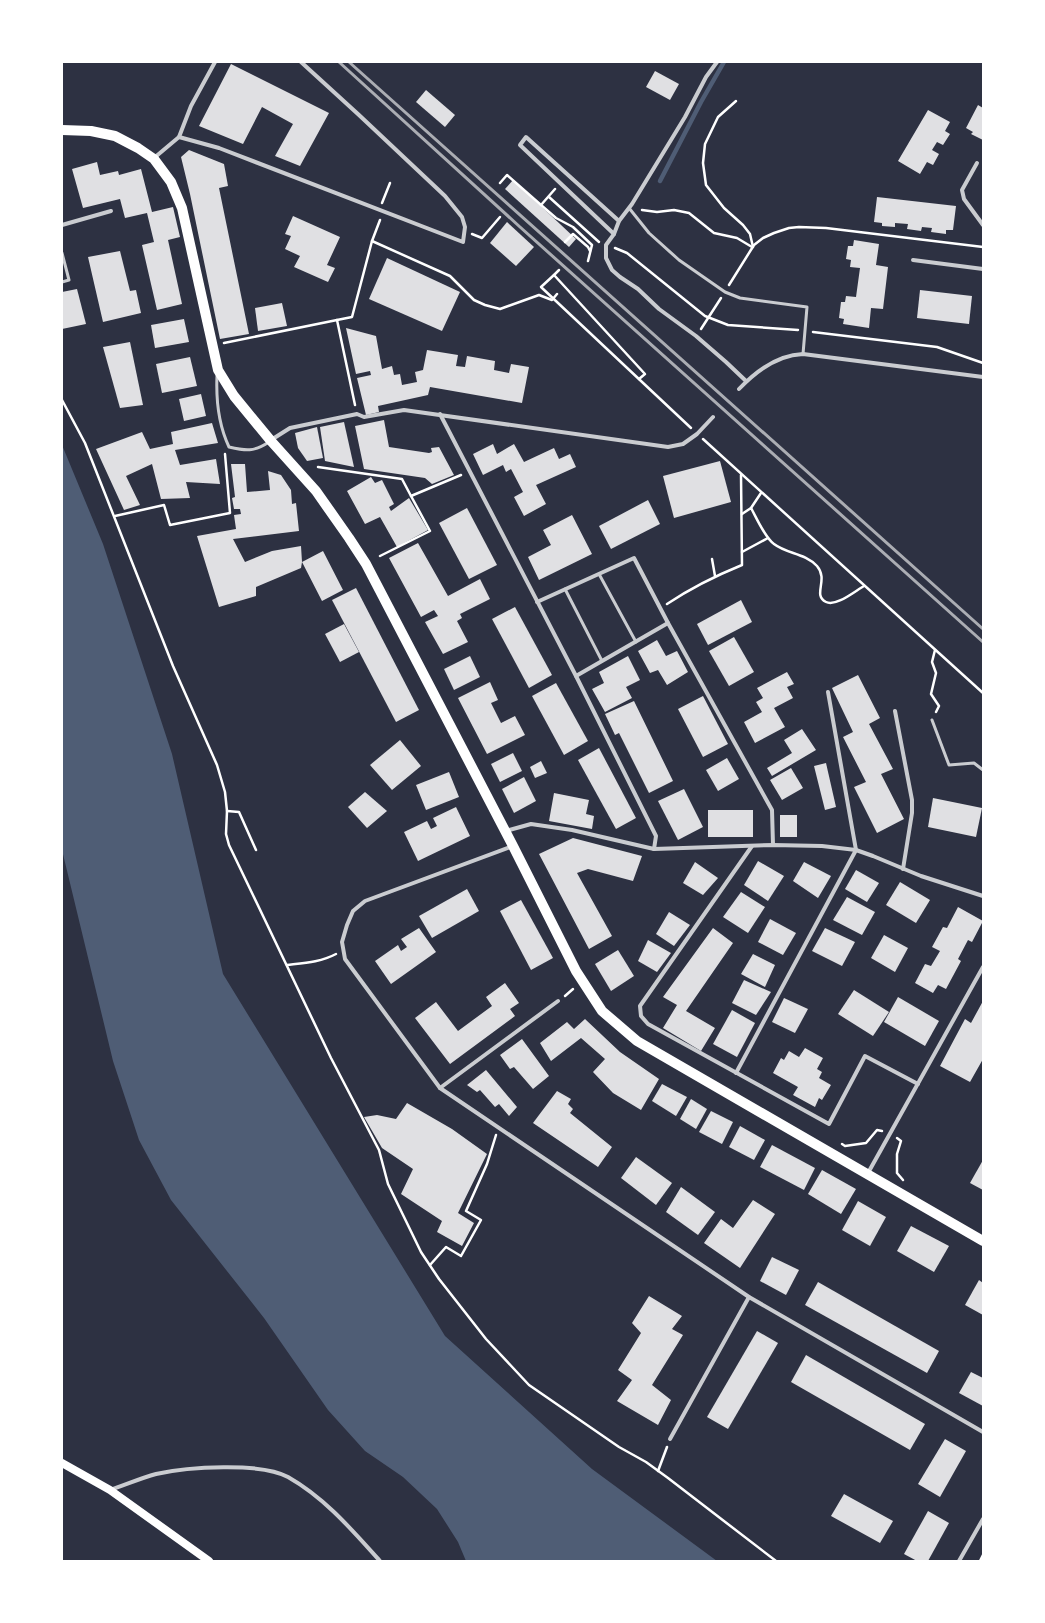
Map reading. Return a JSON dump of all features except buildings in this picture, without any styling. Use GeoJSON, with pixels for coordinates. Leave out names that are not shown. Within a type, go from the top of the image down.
{"type":"FeatureCollection","features":[{"type":"Feature","properties":{"kind":"main road"},"geometry":{"type":"LineString","coordinates":[[62,130],[91,131],[115,136],[138,148],[154,159],[171,182],[182,208],[218,370],[234,396],[316,492],[366,564],[513,846],[576,971],[602,1011],[637,1041],[983,1241]]}},
{"type":"Feature","properties":{"kind":"main road"},"geometry":{"type":"LineString","coordinates":[[62,1463],[110,1490],[209,1561]]}},
{"type":"Feature","properties":{"kind":"street"},"geometry":{"type":"LineString","coordinates":[[154,159],[179,137],[191,106],[215,62]]}},
{"type":"Feature","properties":{"kind":"street"},"geometry":{"type":"LineString","coordinates":[[179,137],[219,148],[463,242],[465,226],[462,217],[445,196],[360,115],[301,62]]}},
{"type":"Feature","properties":{"kind":"street"},"geometry":{"type":"LineString","coordinates":[[717,62],[706,77],[681,123],[631,206],[619,222],[614,234],[606,245],[606,258],[612,270],[638,289],[659,309],[696,336],[746,382]]}},
{"type":"Feature","properties":{"kind":"street"},"geometry":{"type":"LineString","coordinates":[[614,234],[520,145],[526,137],[619,222]]}},
{"type":"Feature","properties":{"kind":"street"},"geometry":{"type":"LineString","coordinates":[[977,163],[962,190],[964,199],[983,224]]}},
{"type":"Feature","properties":{"kind":"street"},"geometry":{"type":"LineString","coordinates":[[62,225],[111,211]]}},
{"type":"Feature","properties":{"kind":"street"},"geometry":{"type":"LineString","coordinates":[[913,260],[983,269]]}},
{"type":"Feature","properties":{"kind":"street"},"geometry":{"type":"LineString","coordinates":[[739,389],[756,372],[782,358],[803,354],[983,378]]}},
{"type":"Feature","properties":{"kind":"street"},"geometry":{"type":"LineString","coordinates":[[271,441],[290,428],[357,414],[364,417],[404,410],[668,448],[683,444],[697,434],[713,417]]}},
{"type":"Feature","properties":{"kind":"street"},"geometry":{"type":"LineString","coordinates":[[440,414],[576,676],[656,836],[654,849]]}},
{"type":"Feature","properties":{"kind":"street"},"geometry":{"type":"LineString","coordinates":[[537,602],[634,558],[668,624],[772,810],[773,845]]}},
{"type":"Feature","properties":{"kind":"street"},"geometry":{"type":"LineString","coordinates":[[576,676],[668,624]]}},
{"type":"Feature","properties":{"kind":"street"},"geometry":{"type":"LineString","coordinates":[[736,1073],[856,850],[828,692]]}},
{"type":"Feature","properties":{"kind":"street"},"geometry":{"type":"LineString","coordinates":[[895,711],[912,800],[912,813],[903,869]]}},
{"type":"Feature","properties":{"kind":"street"},"geometry":{"type":"LineString","coordinates":[[505,831],[531,824],[572,830],[654,849],[773,845],[822,846],[856,850],[903,869],[983,896]]}},
{"type":"Feature","properties":{"kind":"street"},"geometry":{"type":"LineString","coordinates":[[513,846],[365,901],[353,911],[346,925],[342,942],[345,960],[440,1088],[749,1297],[983,1432]]}},
{"type":"Feature","properties":{"kind":"street"},"geometry":{"type":"LineString","coordinates":[[752,846],[640,1006],[641,1016],[648,1024],[830,1124],[865,1056],[918,1084]]}},
{"type":"Feature","properties":{"kind":"street"},"geometry":{"type":"LineString","coordinates":[[867,1175],[983,967]]}},
{"type":"Feature","properties":{"kind":"street"},"geometry":{"type":"LineString","coordinates":[[440,1088],[558,1001]]}},
{"type":"Feature","properties":{"kind":"street"},"geometry":{"type":"LineString","coordinates":[[670,1439],[749,1297]]}},
{"type":"Feature","properties":{"kind":"street"},"geometry":{"type":"LineString","coordinates":[[110,1490],[156,1474],[208,1468],[256,1468],[287,1476],[318,1497],[347,1524],[380,1561]]}},
{"type":"Feature","properties":{"kind":"street"},"geometry":{"type":"LineString","coordinates":[[959,1561],[983,1519]]}},
{"type":"Feature","properties":{"kind":"lane"},"geometry":{"type":"LineString","coordinates":[[631,206],[649,233],[679,260],[725,292],[740,298],[807,307],[803,354]]}},
{"type":"Feature","properties":{"kind":"lane"},"geometry":{"type":"LineString","coordinates":[[62,253],[69,280],[62,282]]}},
{"type":"Feature","properties":{"kind":"lane"},"geometry":{"type":"LineString","coordinates":[[218,370],[216,394],[224,437],[229,447],[243,451],[259,449],[271,441]]}},
{"type":"Feature","properties":{"kind":"lane"},"geometry":{"type":"LineString","coordinates":[[599,574],[636,642]]}},
{"type":"Feature","properties":{"kind":"lane"},"geometry":{"type":"LineString","coordinates":[[565,589],[602,661]]}},
{"type":"Feature","properties":{"kind":"lane"},"geometry":{"type":"LineString","coordinates":[[932,720],[948,765],[974,763],[983,770]]}},
{"type":"Feature","properties":{"kind":"path"},"geometry":{"type":"LineString","coordinates":[[736,101],[718,117],[705,144],[702,163],[706,186],[724,208],[743,225],[750,234],[753,248]]}},
{"type":"Feature","properties":{"kind":"path"},"geometry":{"type":"LineString","coordinates":[[500,183],[507,175],[556,218],[573,227],[592,245],[588,261]]}},
{"type":"Feature","properties":{"kind":"path"},"geometry":{"type":"LineString","coordinates":[[541,205],[560,182]]}},
{"type":"Feature","properties":{"kind":"path"},"geometry":{"type":"LineString","coordinates":[[383,200],[390,183]]}},
{"type":"Feature","properties":{"kind":"path"},"geometry":{"type":"LineString","coordinates":[[549,197],[598,242],[627,253],[709,318],[728,325],[805,331],[937,347],[983,363]]}},
{"type":"Feature","properties":{"kind":"path"},"geometry":{"type":"LineString","coordinates":[[631,206],[642,210],[657,212],[674,210],[689,214],[714,233],[737,238],[753,248]]}},
{"type":"Feature","properties":{"kind":"path"},"geometry":{"type":"LineString","coordinates":[[464,232],[482,238],[500,217]]}},
{"type":"Feature","properties":{"kind":"path"},"geometry":{"type":"LineString","coordinates":[[224,343],[352,317],[372,241],[380,222]]}},
{"type":"Feature","properties":{"kind":"path"},"geometry":{"type":"LineString","coordinates":[[696,336],[753,248],[763,238],[774,233],[799,227],[826,228],[983,247]]}},
{"type":"Feature","properties":{"kind":"path"},"geometry":{"type":"LineString","coordinates":[[565,242],[573,234],[588,247],[590,252]]}},
{"type":"Feature","properties":{"kind":"path"},"geometry":{"type":"LineString","coordinates":[[372,241],[450,276],[474,300],[485,305],[500,309],[539,295],[552,300],[557,294]]}},
{"type":"Feature","properties":{"kind":"path"},"geometry":{"type":"LineString","coordinates":[[559,270],[541,287],[741,475],[983,693]]}},
{"type":"Feature","properties":{"kind":"path"},"geometry":{"type":"LineString","coordinates":[[554,275],[645,374],[639,379]]}},
{"type":"Feature","properties":{"kind":"path"},"geometry":{"type":"LineString","coordinates":[[336,320],[357,414]]}},
{"type":"Feature","properties":{"kind":"path"},"geometry":{"type":"LineString","coordinates":[[62,400],[85,443],[173,666],[217,765],[225,792],[227,811],[226,834],[229,845],[331,1058],[379,1150],[388,1184],[422,1252],[430,1265],[486,1339],[529,1385],[619,1447],[646,1462],[776,1561]]}},
{"type":"Feature","properties":{"kind":"path"},"geometry":{"type":"LineString","coordinates":[[115,516],[164,505],[170,525],[230,512],[225,455],[229,447]]}},
{"type":"Feature","properties":{"kind":"path"},"geometry":{"type":"LineString","coordinates":[[318,467],[402,479],[430,531],[380,556]]}},
{"type":"Feature","properties":{"kind":"path"},"geometry":{"type":"LineString","coordinates":[[411,496],[469,471]]}},
{"type":"Feature","properties":{"kind":"path"},"geometry":{"type":"LineString","coordinates":[[660,608],[688,590],[715,576],[742,565],[741,475]]}},
{"type":"Feature","properties":{"kind":"path"},"geometry":{"type":"LineString","coordinates":[[742,514],[751,508],[761,493]]}},
{"type":"Feature","properties":{"kind":"path"},"geometry":{"type":"LineString","coordinates":[[751,508],[772,543],[778,547],[803,555],[818,567],[822,575],[822,583],[819,591],[821,597],[826,602],[838,602],[864,586]]}},
{"type":"Feature","properties":{"kind":"path"},"geometry":{"type":"LineString","coordinates":[[742,552],[768,538]]}},
{"type":"Feature","properties":{"kind":"path"},"geometry":{"type":"LineString","coordinates":[[712,559],[715,576]]}},
{"type":"Feature","properties":{"kind":"path"},"geometry":{"type":"LineString","coordinates":[[932,720],[939,706],[931,694],[936,673],[932,662],[935,650]]}},
{"type":"Feature","properties":{"kind":"path"},"geometry":{"type":"LineString","coordinates":[[227,811],[239,812],[256,850]]}},
{"type":"Feature","properties":{"kind":"path"},"geometry":{"type":"LineString","coordinates":[[287,965],[329,957],[343,950]]}},
{"type":"Feature","properties":{"kind":"path"},"geometry":{"type":"LineString","coordinates":[[558,1001],[583,982]]}},
{"type":"Feature","properties":{"kind":"path"},"geometry":{"type":"LineString","coordinates":[[430,1265],[446,1247],[460,1256],[481,1220],[466,1211],[488,1164],[499,1128]]}},
{"type":"Feature","properties":{"kind":"path"},"geometry":{"type":"LineString","coordinates":[[658,1471],[670,1439]]}},
{"type":"Feature","properties":{"kind":"path"},"geometry":{"type":"LineString","coordinates":[[980,1561],[983,1556]]}},
{"type":"Feature","properties":{"kind":"water"},"geometry":{"type":"Polygon","coordinates":[[[62,445],[103,544],[172,754],[223,974],[445,1336],[592,1469],[717,1561],[466,1561],[458,1542],[437,1509],[403,1477],[365,1451],[328,1410],[264,1318],[171,1200],[139,1140],[113,1061],[62,850],[62,445]]]}},
{"type":"Feature","properties":{"kind":"waterway"},"geometry":{"type":"LineString","coordinates":[[660,181],[701,102],[724,62]]}},
{"type":"Feature","properties":{"kind":"railway"},"geometry":{"type":"LineString","coordinates":[[339,62],[520,227],[983,642]]}},
{"type":"Feature","properties":{"kind":"railway"},"geometry":{"type":"LineString","coordinates":[[349,62],[983,629]]}}]}
